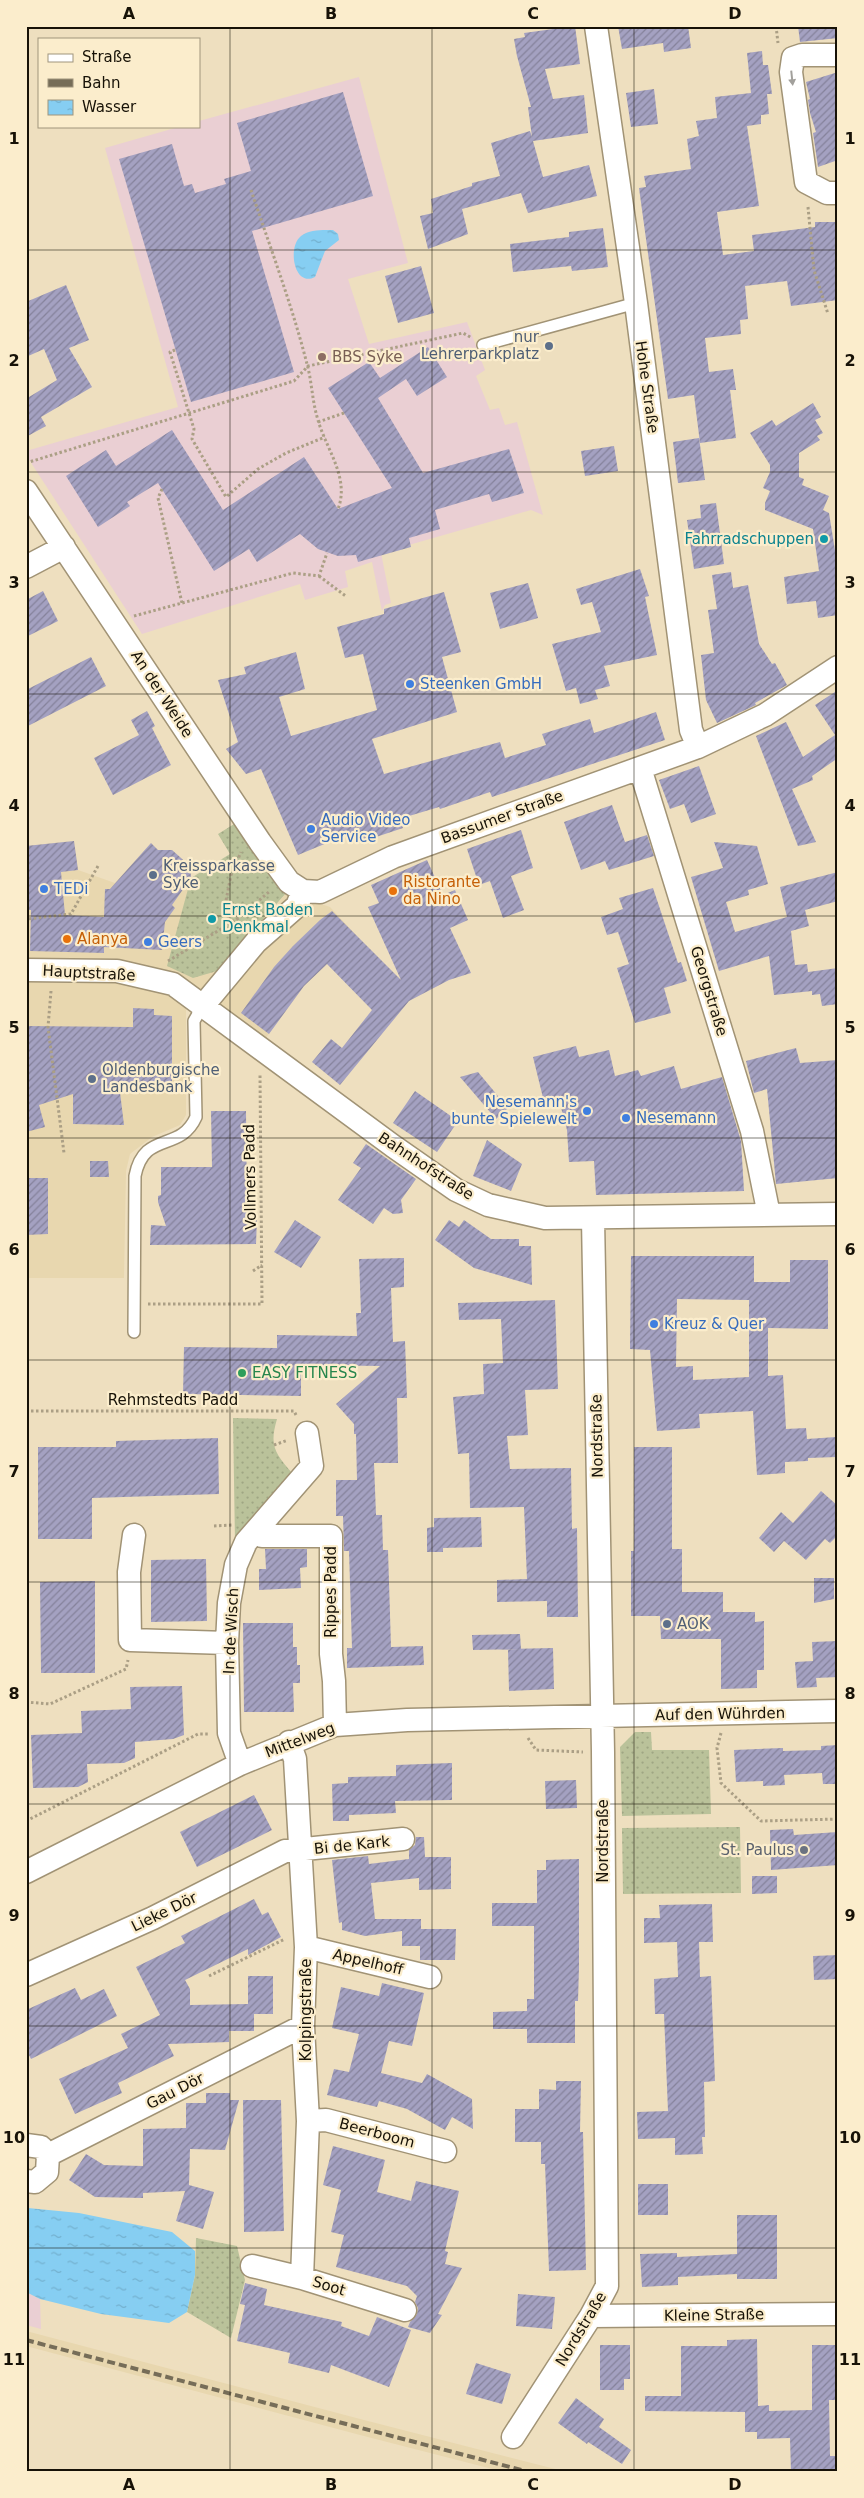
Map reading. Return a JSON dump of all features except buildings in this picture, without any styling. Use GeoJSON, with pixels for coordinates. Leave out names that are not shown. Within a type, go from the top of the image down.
{"type":"FeatureCollection","features":[{"type":"Feature","properties":{"kind":"street","name":"Hohe Straße"},"geometry":{"type":"LineString","coordinates":[[596,26],[636,303],[692,730],[698,747]]}},
{"type":"Feature","properties":{"kind":"street"},"geometry":{"type":"LineString","coordinates":[[833,193],[806,182],[791,72],[793,58],[802,55],[838,55]]}},
{"type":"Feature","properties":{"kind":"street","name":"An der Weide"},"geometry":{"type":"LineString","coordinates":[[26,491],[255,835],[289,882],[303,891]]}},
{"type":"Feature","properties":{"kind":"street"},"geometry":{"type":"LineString","coordinates":[[26,567],[64,547]]}},
{"type":"Feature","properties":{"kind":"street","name":"Bassumer Straße"},"geometry":{"type":"LineString","coordinates":[[303,891],[320,892],[393,857],[698,747],[765,715],[838,667]]}},
{"type":"Feature","properties":{"kind":"street","name":"Georgstraße"},"geometry":{"type":"LineString","coordinates":[[640,768],[752,1131],[769,1215]]}},
{"type":"Feature","properties":{"kind":"street"},"geometry":{"type":"LineString","coordinates":[[202,1007],[256,942],[297,906],[303,891]]}},
{"type":"Feature","properties":{"kind":"street","name":"Hauptstraße"},"geometry":{"type":"LineString","coordinates":[[26,970],[117,972],[139,975],[173,984],[202,1007]]}},
{"type":"Feature","properties":{"kind":"street","name":"Bahnhofstraße"},"geometry":{"type":"LineString","coordinates":[[202,1007],[456,1190],[488,1206],[545,1218],[593,1219],[838,1214]]}},
{"type":"Feature","properties":{"kind":"street","name":"Nordstraße"},"geometry":{"type":"LineString","coordinates":[[513,2437],[591,2316],[606,2286],[603,1752],[593,1219]]}},
{"type":"Feature","properties":{"kind":"street","name":"In de Wisch"},"geometry":{"type":"LineString","coordinates":[[240,1764],[229,1733],[227,1643],[229,1603],[236,1565],[246,1542],[312,1466],[307,1434]]}},
{"type":"Feature","properties":{"kind":"street","name":"Rippes Padd"},"geometry":{"type":"LineString","coordinates":[[256,1531],[262,1536],[331,1536],[331,1654],[335,1725]]}},
{"type":"Feature","properties":{"kind":"street"},"geometry":{"type":"LineString","coordinates":[[134,1535],[128,1572],[130,1640],[227,1643]]}},
{"type":"Feature","properties":{"kind":"street","name":"Auf den Wührden"},"geometry":{"type":"LineString","coordinates":[[602,1716],[838,1711]]}},
{"type":"Feature","properties":{"kind":"street","name":"Mittelweg"},"geometry":{"type":"LineString","coordinates":[[27,1869],[240,1764],[289,1742],[335,1725],[408,1720],[602,1716]]}},
{"type":"Feature","properties":{"kind":"street","name":"Kolpingstraße"},"geometry":{"type":"LineString","coordinates":[[289,1742],[295,1759],[306,1938],[303,2026],[308,2121],[302,2278]]}},
{"type":"Feature","properties":{"kind":"street","name":"Bi de Kark"},"geometry":{"type":"LineString","coordinates":[[301,1851],[403,1839]]}},
{"type":"Feature","properties":{"kind":"street","name":"Lieke Dör"},"geometry":{"type":"LineString","coordinates":[[26,1975],[153,1918],[285,1851],[301,1851]]}},
{"type":"Feature","properties":{"kind":"street","name":"Appelhoff"},"geometry":{"type":"LineString","coordinates":[[306,1938],[430,1977]]}},
{"type":"Feature","properties":{"kind":"street","name":"Gau Dör"},"geometry":{"type":"LineString","coordinates":[[48,2155],[303,2026]]}},
{"type":"Feature","properties":{"kind":"street","name":"Beerboom"},"geometry":{"type":"LineString","coordinates":[[308,2121],[326,2120],[445,2151]]}},
{"type":"Feature","properties":{"kind":"street"},"geometry":{"type":"LineString","coordinates":[[26,2145],[41,2147],[48,2155],[47,2172],[36,2182],[26,2181]]}},
{"type":"Feature","properties":{"kind":"street","name":"Soot"},"geometry":{"type":"LineString","coordinates":[[252,2266],[302,2278],[405,2310]]}},
{"type":"Feature","properties":{"kind":"street","name":"Kleine Straße"},"geometry":{"type":"LineString","coordinates":[[591,2316],[838,2314]]}},
{"type":"Feature","properties":{"kind":"lane"},"geometry":{"type":"LineString","coordinates":[[483,345],[636,303]]}},
{"type":"Feature","properties":{"kind":"lane"},"geometry":{"type":"LineString","coordinates":[[134,1332],[136,1176],[138,1164],[145,1151],[155,1145],[180,1137],[191,1129],[196,1117],[194,1021],[202,1007]]}},
{"type":"Feature","properties":{"kind":"path"},"geometry":{"type":"LineString","coordinates":[[251,190],[308,366],[310,391],[318,422],[334,458],[343,496],[338,509]]}},
{"type":"Feature","properties":{"kind":"path"},"geometry":{"type":"LineString","coordinates":[[828,314],[814,270],[808,203],[833,193]]}},
{"type":"Feature","properties":{"kind":"path"},"geometry":{"type":"LineString","coordinates":[[26,463],[294,381],[308,366],[463,333],[483,345]]}},
{"type":"Feature","properties":{"kind":"path"},"geometry":{"type":"LineString","coordinates":[[176,350],[170,352],[187,413],[194,429],[192,439],[226,497],[258,469],[286,453],[325,437]]}},
{"type":"Feature","properties":{"kind":"path"},"geometry":{"type":"LineString","coordinates":[[318,422],[344,413]]}},
{"type":"Feature","properties":{"kind":"path"},"geometry":{"type":"LineString","coordinates":[[162,489],[158,498],[182,604]]}},
{"type":"Feature","properties":{"kind":"path"},"geometry":{"type":"LineString","coordinates":[[320,576],[327,553]]}},
{"type":"Feature","properties":{"kind":"path"},"geometry":{"type":"LineString","coordinates":[[114,622],[293,573],[320,576],[347,598]]}},
{"type":"Feature","properties":{"kind":"path"},"geometry":{"type":"LineString","coordinates":[[255,835],[242,850],[231,875],[224,911],[232,922],[256,942]]}},
{"type":"Feature","properties":{"kind":"path"},"geometry":{"type":"LineString","coordinates":[[26,922],[27,919],[71,914],[98,866]]}},
{"type":"Feature","properties":{"kind":"path"},"geometry":{"type":"LineString","coordinates":[[139,975],[171,959],[232,922],[285,877]]}},
{"type":"Feature","properties":{"kind":"path"},"geometry":{"type":"LineString","coordinates":[[54,970],[48,1027],[64,1153]]}},
{"type":"Feature","properties":{"kind":"path","name":"Vollmers Padd"},"geometry":{"type":"LineString","coordinates":[[135,1304],[262,1304],[260,1049]]}},
{"type":"Feature","properties":{"kind":"path"},"geometry":{"type":"LineString","coordinates":[[254,1271],[262,1264]]}},
{"type":"Feature","properties":{"kind":"path","name":"Rehmstedts Padd"},"geometry":{"type":"LineString","coordinates":[[26,1411],[294,1411],[307,1434]]}},
{"type":"Feature","properties":{"kind":"path"},"geometry":{"type":"LineString","coordinates":[[26,1702],[50,1704],[126,1669],[130,1640]]}},
{"type":"Feature","properties":{"kind":"path"},"geometry":{"type":"LineString","coordinates":[[726,1713],[717,1748],[720,1782],[761,1821],[838,1819]]}},
{"type":"Feature","properties":{"kind":"path"},"geometry":{"type":"LineString","coordinates":[[526,1717],[528,1741],[536,1750],[603,1752]]}},
{"type":"Feature","properties":{"kind":"path"},"geometry":{"type":"LineString","coordinates":[[26,1821],[198,1734],[229,1733]]}},
{"type":"Feature","properties":{"kind":"path"},"geometry":{"type":"LineString","coordinates":[[209,1976],[306,1938]]}},
{"type":"Feature","properties":{"kind":"shaded area","name":"BBS Syke"},"geometry":{"type":"Polygon","coordinates":[[[359,77],[408,263],[348,279],[369,344],[467,322],[485,370],[476,376],[490,410],[499,408],[505,425],[517,422],[543,515],[531,510],[381,553],[391,603],[385,605],[382,611],[372,562],[345,571],[348,587],[305,600],[300,584],[142,634],[26,455],[26,451],[178,407],[105,148],[175,128],[200,128],[200,121],[359,77]]]}},
{"type":"Feature","properties":{"kind":"shaded area"},"geometry":{"type":"Polygon","coordinates":[[[74,841],[78,870],[115,883],[151,843],[158,850],[172,850],[190,866],[191,878],[250,936],[287,892],[330,907],[357,936],[304,986],[265,1039],[186,991],[186,1115],[180,1125],[152,1137],[130,1154],[126,1171],[124,1278],[26,1278],[26,846],[74,841]]]}},
{"type":"Feature","properties":{"kind":"shaded area"},"geometry":{"type":"Polygon","coordinates":[[[26,2292],[40,2299],[41,2329],[26,2325],[26,2292]]]}},
{"type":"Feature","properties":{"kind":"shaded area"},"geometry":{"type":"Polygon","coordinates":[[[26,2331],[567,2472],[504,2472],[360,2435],[26,2346],[26,2331]]]}},
{"type":"Feature","properties":{"kind":"green space"},"geometry":{"type":"Polygon","coordinates":[[[239,821],[287,892],[217,971],[193,978],[167,966],[191,878],[230,854],[218,834],[239,821]]]}},
{"type":"Feature","properties":{"kind":"green space"},"geometry":{"type":"Polygon","coordinates":[[[233,1418],[277,1419],[274,1436],[275,1449],[292,1473],[235,1542],[233,1418]]]}},
{"type":"Feature","properties":{"kind":"green space"},"geometry":{"type":"Polygon","coordinates":[[[635,1732],[651,1732],[652,1750],[709,1750],[711,1814],[622,1816],[620,1747],[635,1732]]]}},
{"type":"Feature","properties":{"kind":"green space"},"geometry":{"type":"Polygon","coordinates":[[[740,1827],[741,1893],[623,1894],[622,1828],[740,1827]]]}},
{"type":"Feature","properties":{"kind":"green space"},"geometry":{"type":"Polygon","coordinates":[[[196,2238],[237,2246],[245,2280],[231,2338],[187,2312],[195,2275],[196,2238]]]}},
{"type":"Feature","properties":{"kind":"water"},"geometry":{"type":"Polygon","coordinates":[[[333,230],[338,234],[339,240],[325,251],[315,277],[308,279],[302,277],[295,265],[294,249],[297,241],[308,232],[333,230]]]}},
{"type":"Feature","properties":{"kind":"water"},"geometry":{"type":"Polygon","coordinates":[[[28,2208],[79,2213],[172,2232],[195,2251],[195,2275],[187,2312],[169,2323],[101,2314],[40,2299],[26,2292],[28,2208]]]}},
{"type":"Feature","properties":{"kind":"railway"},"geometry":{"type":"LineString","coordinates":[[26,2340],[529,2472]]}},
{"type":"Feature","properties":{"kind":"place","name":"nur Lehrerparkplatz"},"geometry":{"type":"Point","coordinates":[549,346]}},
{"type":"Feature","properties":{"kind":"place","name":"BBS Syke"},"geometry":{"type":"Point","coordinates":[322,357]}},
{"type":"Feature","properties":{"kind":"place","name":"Fahrradschuppen"},"geometry":{"type":"Point","coordinates":[824,539]}},
{"type":"Feature","properties":{"kind":"place","name":"Steenken GmbH"},"geometry":{"type":"Point","coordinates":[410,684]}},
{"type":"Feature","properties":{"kind":"place","name":"Audio Video Service"},"geometry":{"type":"Point","coordinates":[311,829]}},
{"type":"Feature","properties":{"kind":"place","name":"Kreissparkasse Syke"},"geometry":{"type":"Point","coordinates":[153,875]}},
{"type":"Feature","properties":{"kind":"place","name":"TEDi"},"geometry":{"type":"Point","coordinates":[44,889]}},
{"type":"Feature","properties":{"kind":"place","name":"Ristorante da Nino"},"geometry":{"type":"Point","coordinates":[393,891]}},
{"type":"Feature","properties":{"kind":"place","name":"Ernst Boden Denkmal"},"geometry":{"type":"Point","coordinates":[212,919]}},
{"type":"Feature","properties":{"kind":"place","name":"Alanya"},"geometry":{"type":"Point","coordinates":[67,939]}},
{"type":"Feature","properties":{"kind":"place","name":"Geers"},"geometry":{"type":"Point","coordinates":[148,942]}},
{"type":"Feature","properties":{"kind":"place","name":"Oldenburgische Landesbank"},"geometry":{"type":"Point","coordinates":[92,1079]}},
{"type":"Feature","properties":{"kind":"place","name":"Nesemann's bunte Spielewelt"},"geometry":{"type":"Point","coordinates":[587,1111]}},
{"type":"Feature","properties":{"kind":"place","name":"Nesemann"},"geometry":{"type":"Point","coordinates":[626,1118]}},
{"type":"Feature","properties":{"kind":"place","name":"Kreuz & Quer"},"geometry":{"type":"Point","coordinates":[654,1324]}},
{"type":"Feature","properties":{"kind":"place","name":"EASY FITNESS"},"geometry":{"type":"Point","coordinates":[242,1373]}},
{"type":"Feature","properties":{"kind":"place","name":"AOK"},"geometry":{"type":"Point","coordinates":[667,1624]}},
{"type":"Feature","properties":{"kind":"place","name":"St. Paulus"},"geometry":{"type":"Point","coordinates":[804,1850]}}]}
